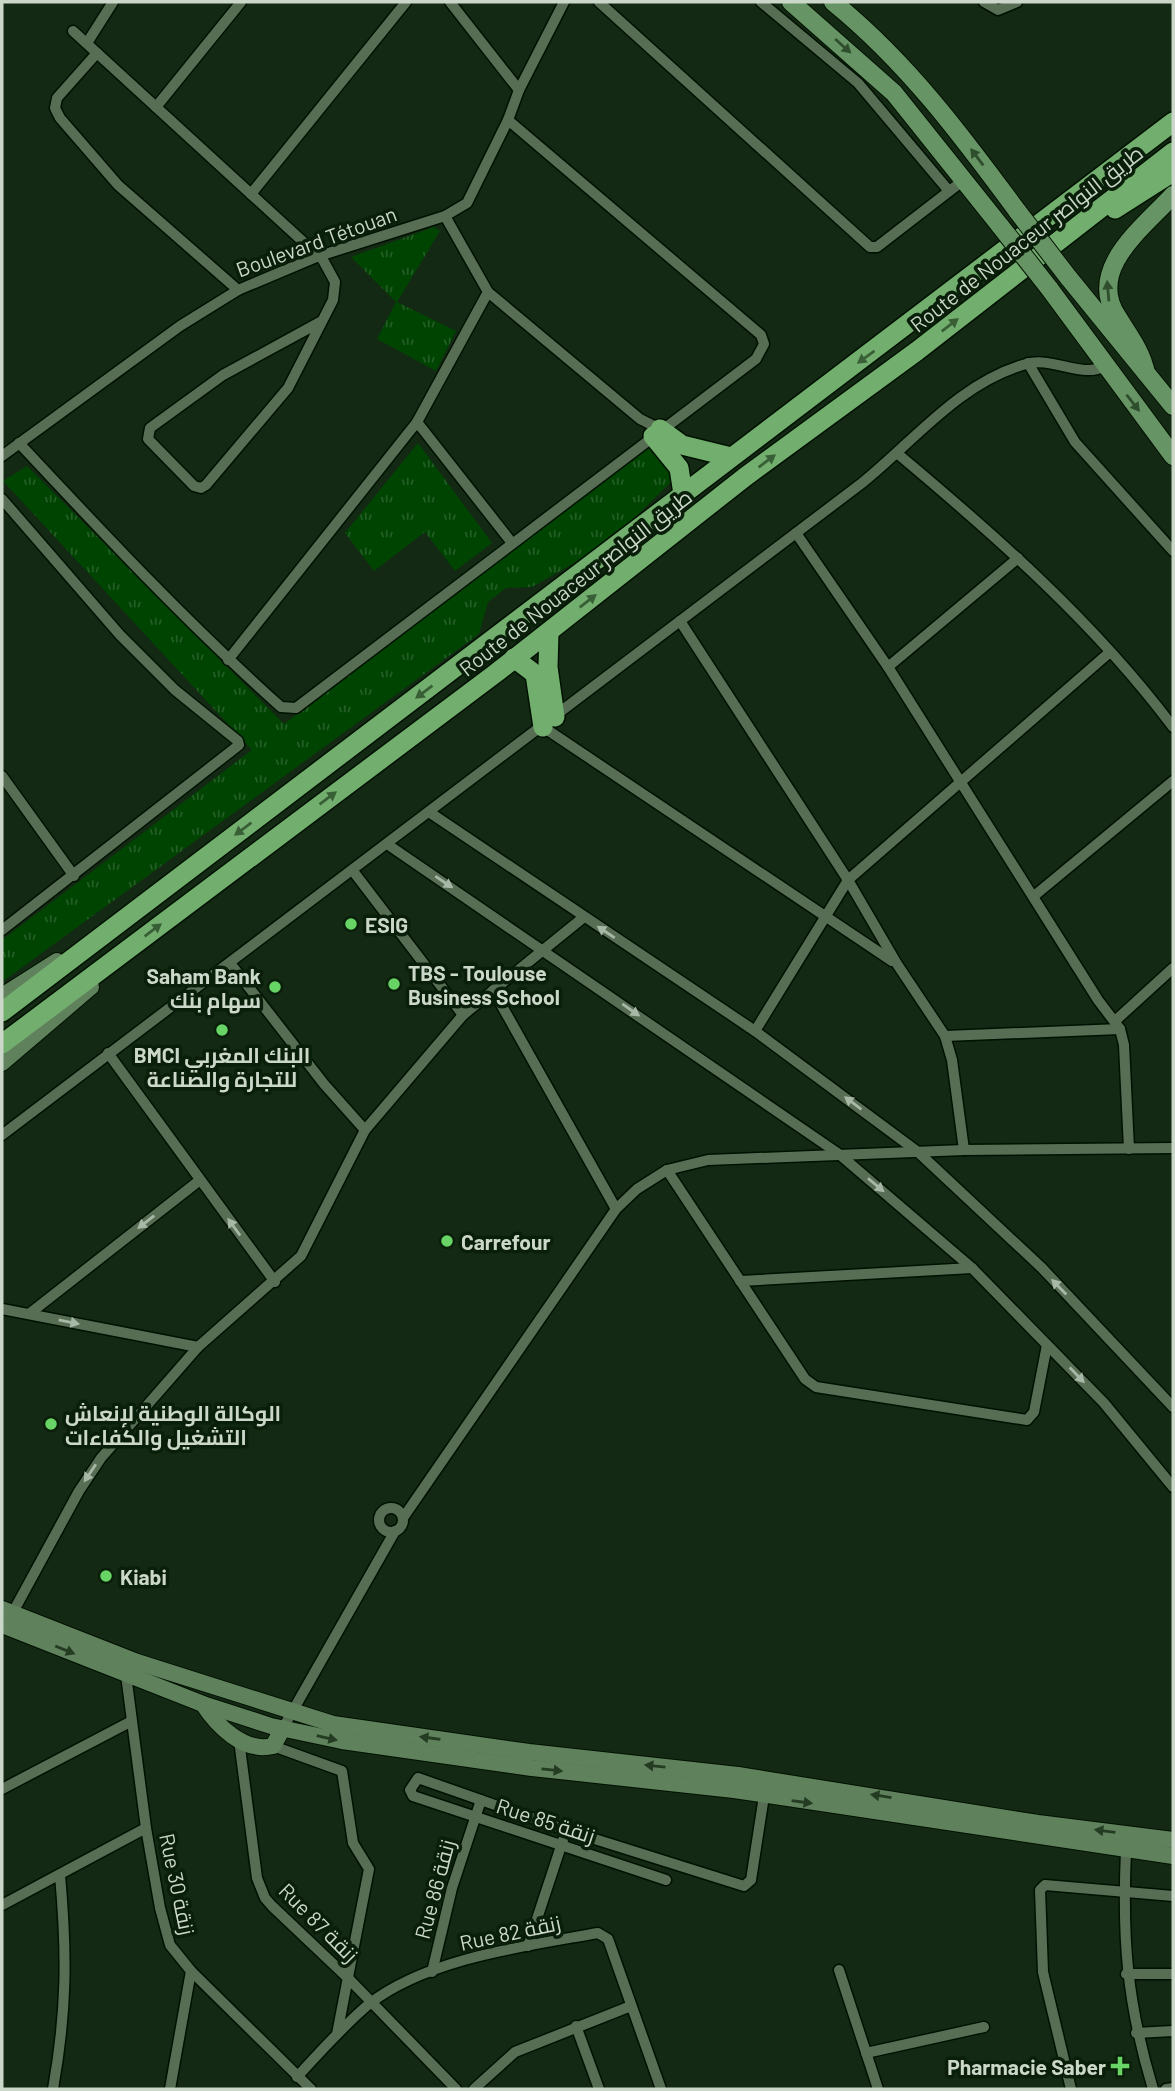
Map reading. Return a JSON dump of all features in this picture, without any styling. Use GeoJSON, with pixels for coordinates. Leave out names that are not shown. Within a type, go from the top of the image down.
{"type":"FeatureCollection","features":[{"type":"Feature","properties":{"kind":"highway","name":"Route de Nouaceur طريق النواصر"},"geometry":{"type":"LineString","coordinates":[[2,1012],[596,564],[731,457],[902,331],[1173,122]]}},
{"type":"Feature","properties":{"kind":"highway","name":"Route de Nouaceur طريق النواصر"},"geometry":{"type":"LineString","coordinates":[[2,1044],[549,632],[745,477],[917,351],[1173,152]]}},
{"type":"Feature","properties":{"kind":"highway"},"geometry":{"type":"LineString","coordinates":[[1075,226],[1122,206],[1173,172]]}},
{"type":"Feature","properties":{"kind":"highway"},"geometry":{"type":"LineString","coordinates":[[656,432],[682,445],[731,457]]}},
{"type":"Feature","properties":{"kind":"highway"},"geometry":{"type":"LineString","coordinates":[[656,432],[679,468],[683,494]]}},
{"type":"Feature","properties":{"kind":"highway"},"geometry":{"type":"LineString","coordinates":[[549,632],[551,727]]}},
{"type":"Feature","properties":{"kind":"highway"},"geometry":{"type":"LineString","coordinates":[[514,658],[529,668],[538,683],[551,727]]}},
{"type":"Feature","properties":{"kind":"main road"},"geometry":{"type":"LineString","coordinates":[[791,2],[894,93],[965,178],[1173,456]]}},
{"type":"Feature","properties":{"kind":"main road"},"geometry":{"type":"LineString","coordinates":[[833,2],[882,44],[919,83],[1068,277],[1173,406]]}},
{"type":"Feature","properties":{"kind":"main road"},"geometry":{"type":"LineString","coordinates":[[1146,373],[1138,345],[1110,304],[1108,273],[1123,250],[1173,195]]}},
{"type":"Feature","properties":{"kind":"main road"},"geometry":{"type":"LineString","coordinates":[[2,996],[31,976],[91,944]]}},
{"type":"Feature","properties":{"kind":"main road"},"geometry":{"type":"LineString","coordinates":[[2,1063],[90,988],[111,961]]}},
{"type":"Feature","properties":{"kind":"main road"},"geometry":{"type":"LineString","coordinates":[[5,1616],[126,1675],[203,1704],[283,1728],[368,1745],[532,1768],[734,1790],[1173,1856]]}},
{"type":"Feature","properties":{"kind":"main road"},"geometry":{"type":"LineString","coordinates":[[5,1616],[137,1662],[333,1724],[529,1752],[738,1775],[1038,1823],[1173,1840]]}},
{"type":"Feature","properties":{"kind":"main road"},"geometry":{"type":"LineString","coordinates":[[203,1704],[219,1726],[239,1740],[265,1748],[273,1746],[283,1728]]}},
{"type":"Feature","properties":{"kind":"street"},"geometry":{"type":"LineString","coordinates":[[87,43],[113,2]]}},
{"type":"Feature","properties":{"kind":"street"},"geometry":{"type":"LineString","coordinates":[[156,107],[241,2]]}},
{"type":"Feature","properties":{"kind":"street"},"geometry":{"type":"LineString","coordinates":[[251,194],[406,2]]}},
{"type":"Feature","properties":{"kind":"street"},"geometry":{"type":"LineString","coordinates":[[450,2],[519,90]]}},
{"type":"Feature","properties":{"kind":"street","name":"Boulevard Tétouan"},"geometry":{"type":"LineString","coordinates":[[2,456],[180,326],[238,290],[319,256],[458,210],[473,193],[508,120],[519,90],[564,2]]}},
{"type":"Feature","properties":{"kind":"street"},"geometry":{"type":"LineString","coordinates":[[599,2],[870,247],[877,247],[965,178]]}},
{"type":"Feature","properties":{"kind":"street"},"geometry":{"type":"LineString","coordinates":[[761,2],[858,83],[949,191]]}},
{"type":"Feature","properties":{"kind":"street"},"geometry":{"type":"LineString","coordinates":[[984,2],[998,10],[1017,2]]}},
{"type":"Feature","properties":{"kind":"street"},"geometry":{"type":"LineString","coordinates":[[73,31],[319,256],[332,273],[336,288],[322,321],[288,387],[204,487],[194,486],[148,439],[150,428],[223,375],[322,321]]}},
{"type":"Feature","properties":{"kind":"street"},"geometry":{"type":"LineString","coordinates":[[97,53],[57,98],[55,108],[60,118],[118,185],[238,290]]}},
{"type":"Feature","properties":{"kind":"street"},"geometry":{"type":"LineString","coordinates":[[19,443],[138,570],[228,660],[281,707],[296,708],[656,432],[756,359],[764,344],[761,335],[508,120]]}},
{"type":"Feature","properties":{"kind":"street"},"geometry":{"type":"LineString","coordinates":[[444,216],[488,292],[656,432]]}},
{"type":"Feature","properties":{"kind":"street"},"geometry":{"type":"LineString","coordinates":[[228,660],[417,422],[488,292]]}},
{"type":"Feature","properties":{"kind":"street"},"geometry":{"type":"LineString","coordinates":[[2,1135],[429,812],[551,727],[680,621],[898,454],[981,383],[1028,363],[1041,361],[1091,370],[1105,366]]}},
{"type":"Feature","properties":{"kind":"street"},"geometry":{"type":"LineString","coordinates":[[1028,363],[1075,442],[1173,551]]}},
{"type":"Feature","properties":{"kind":"street"},"geometry":{"type":"LineString","coordinates":[[417,422],[512,543]]}},
{"type":"Feature","properties":{"kind":"street"},"geometry":{"type":"LineString","coordinates":[[898,454],[1018,558],[1110,652],[1173,727]]}},
{"type":"Feature","properties":{"kind":"street"},"geometry":{"type":"LineString","coordinates":[[2,499],[120,635],[175,690],[239,741],[234,751],[2,930]]}},
{"type":"Feature","properties":{"kind":"street"},"geometry":{"type":"LineString","coordinates":[[796,533],[888,667],[1098,1000],[1117,1025],[1124,1045],[1129,1149]]}},
{"type":"Feature","properties":{"kind":"street"},"geometry":{"type":"LineString","coordinates":[[888,667],[1018,558]]}},
{"type":"Feature","properties":{"kind":"street"},"geometry":{"type":"LineString","coordinates":[[680,621],[848,880],[897,964],[945,1036],[952,1060],[964,1150]]}},
{"type":"Feature","properties":{"kind":"street"},"geometry":{"type":"LineString","coordinates":[[755,1031],[848,880],[1110,652]]}},
{"type":"Feature","properties":{"kind":"street"},"geometry":{"type":"LineString","coordinates":[[551,727],[897,964]]}},
{"type":"Feature","properties":{"kind":"street"},"geometry":{"type":"LineString","coordinates":[[2,776],[74,876]]}},
{"type":"Feature","properties":{"kind":"street"},"geometry":{"type":"LineString","coordinates":[[1034,896],[1173,781]]}},
{"type":"Feature","properties":{"kind":"street"},"geometry":{"type":"LineString","coordinates":[[429,812],[755,1031],[918,1152],[1042,1268],[1173,1407]]}},
{"type":"Feature","properties":{"kind":"street"},"geometry":{"type":"LineString","coordinates":[[387,844],[839,1154],[972,1268],[1135,1438],[1173,1488]]}},
{"type":"Feature","properties":{"kind":"street"},"geometry":{"type":"LineString","coordinates":[[353,872],[463,1015]]}},
{"type":"Feature","properties":{"kind":"street"},"geometry":{"type":"LineString","coordinates":[[5,1616],[101,1458],[198,1347],[275,1282],[301,1256],[365,1130],[463,1015],[584,917]]}},
{"type":"Feature","properties":{"kind":"street"},"geometry":{"type":"LineString","coordinates":[[230,964],[324,1084],[365,1130]]}},
{"type":"Feature","properties":{"kind":"street"},"geometry":{"type":"LineString","coordinates":[[945,1036],[1117,1025],[1173,968]]}},
{"type":"Feature","properties":{"kind":"street"},"geometry":{"type":"LineString","coordinates":[[493,990],[616,1209]]}},
{"type":"Feature","properties":{"kind":"street"},"geometry":{"type":"LineString","coordinates":[[108,1053],[275,1282]]}},
{"type":"Feature","properties":{"kind":"street"},"geometry":{"type":"LineString","coordinates":[[283,1728],[395,1531],[401,1526],[403,1518],[616,1209],[637,1189],[667,1170],[708,1160],[964,1150],[1173,1148]]}},
{"type":"Feature","properties":{"kind":"street"},"geometry":{"type":"LineString","coordinates":[[667,1170],[805,1379],[822,1388],[1027,1420],[1034,1412],[1047,1345]]}},
{"type":"Feature","properties":{"kind":"street"},"geometry":{"type":"LineString","coordinates":[[29,1314],[200,1181]]}},
{"type":"Feature","properties":{"kind":"street"},"geometry":{"type":"LineString","coordinates":[[740,1282],[972,1268]]}},
{"type":"Feature","properties":{"kind":"street"},"geometry":{"type":"LineString","coordinates":[[2,1309],[198,1347]]}},
{"type":"Feature","properties":{"kind":"street"},"geometry":{"type":"LineString","coordinates":[[395,1531],[381,1527],[380,1514],[386,1508],[394,1508],[403,1518]]}},
{"type":"Feature","properties":{"kind":"street","name":"Rue 30 زنقة"},"geometry":{"type":"LineString","coordinates":[[126,1675],[130,1722],[146,1828],[170,1945],[191,1971],[310,2089]]}},
{"type":"Feature","properties":{"kind":"street"},"geometry":{"type":"LineString","coordinates":[[2,1790],[130,1722]]}},
{"type":"Feature","properties":{"kind":"street","name":"Rue 87 زنقة"},"geometry":{"type":"LineString","coordinates":[[239,1740],[261,1889],[272,1906],[348,1978],[456,2089]]}},
{"type":"Feature","properties":{"kind":"street"},"geometry":{"type":"LineString","coordinates":[[273,1746],[338,1769],[345,1780],[353,1843],[369,1869],[337,2034]]}},
{"type":"Feature","properties":{"kind":"street","name":"Rue 85 زنقة"},"geometry":{"type":"LineString","coordinates":[[481,1800],[416,1778],[410,1790],[413,1796],[666,1880]]}},
{"type":"Feature","properties":{"kind":"street"},"geometry":{"type":"LineString","coordinates":[[481,1800],[744,1886],[751,1880],[764,1796]]}},
{"type":"Feature","properties":{"kind":"street","name":"Rue 86 زنقة"},"geometry":{"type":"LineString","coordinates":[[432,1972],[449,1900],[481,1800]]}},
{"type":"Feature","properties":{"kind":"street"},"geometry":{"type":"LineString","coordinates":[[2,1905],[146,1828]]}},
{"type":"Feature","properties":{"kind":"street"},"geometry":{"type":"LineString","coordinates":[[528,1946],[566,1830]]}},
{"type":"Feature","properties":{"kind":"street"},"geometry":{"type":"LineString","coordinates":[[1126,1850],[1126,1974],[1136,2034],[1153,2089]]}},
{"type":"Feature","properties":{"kind":"street"},"geometry":{"type":"LineString","coordinates":[[54,2089],[66,1992],[67,1957],[60,1875]]}},
{"type":"Feature","properties":{"kind":"street"},"geometry":{"type":"LineString","coordinates":[[1071,2089],[1043,1972],[1040,1890],[1045,1885],[1173,1896]]}},
{"type":"Feature","properties":{"kind":"street","name":"Rue 82 زنقة"},"geometry":{"type":"LineString","coordinates":[[297,2077],[337,2034],[371,2003],[432,1972],[485,1955],[602,1933],[608,1939],[661,2089]]}},
{"type":"Feature","properties":{"kind":"street"},"geometry":{"type":"LineString","coordinates":[[839,1970],[878,2089]]}},
{"type":"Feature","properties":{"kind":"street"},"geometry":{"type":"LineString","coordinates":[[170,2089],[191,1971]]}},
{"type":"Feature","properties":{"kind":"street"},"geometry":{"type":"LineString","coordinates":[[1126,1974],[1173,1975]]}},
{"type":"Feature","properties":{"kind":"street"},"geometry":{"type":"LineString","coordinates":[[474,2089],[515,2052],[631,2006]]}},
{"type":"Feature","properties":{"kind":"street"},"geometry":{"type":"LineString","coordinates":[[576,2026],[599,2089]]}},
{"type":"Feature","properties":{"kind":"street"},"geometry":{"type":"LineString","coordinates":[[866,2053],[984,2028]]}},
{"type":"Feature","properties":{"kind":"street"},"geometry":{"type":"LineString","coordinates":[[1136,2034],[1173,2031]]}},
{"type":"Feature","properties":{"kind":"street"},"geometry":{"type":"LineString","coordinates":[[1166,2089],[1173,2088]]}},
{"type":"Feature","properties":{"kind":"green space"},"geometry":{"type":"Polygon","coordinates":[[[434,227],[440,231],[397,302],[456,331],[436,371],[377,339],[396,302],[351,257],[434,227]]]}},
{"type":"Feature","properties":{"kind":"green space"},"geometry":{"type":"Polygon","coordinates":[[[418,443],[492,543],[455,571],[425,532],[374,571],[345,533],[418,443]]]}},
{"type":"Feature","properties":{"kind":"green space"},"geometry":{"type":"Polygon","coordinates":[[[651,445],[675,478],[608,544],[532,587],[506,588],[488,602],[479,634],[2,982],[2,940],[252,750],[3,481],[27,466],[284,724],[651,445]]]}},
{"type":"Feature","properties":{"kind":"place","name":"ESIG"},"geometry":{"type":"Point","coordinates":[351,924]}},
{"type":"Feature","properties":{"kind":"place","name":"TBS - Toulouse Business School"},"geometry":{"type":"Point","coordinates":[394,984]}},
{"type":"Feature","properties":{"kind":"place","name":"Saham Bank سهام بنك"},"geometry":{"type":"Point","coordinates":[275,987]}},
{"type":"Feature","properties":{"kind":"place","name":"BMCI البنك المغربي للتجارة والصناعة"},"geometry":{"type":"Point","coordinates":[222,1030]}},
{"type":"Feature","properties":{"kind":"place","name":"Carrefour"},"geometry":{"type":"Point","coordinates":[447,1241]}},
{"type":"Feature","properties":{"kind":"place","name":"الوكالة الوطنية لإنعاش التشغيل والكفاءات"},"geometry":{"type":"Point","coordinates":[51,1424]}},
{"type":"Feature","properties":{"kind":"place","name":"Kiabi"},"geometry":{"type":"Point","coordinates":[106,1576]}},
{"type":"Feature","properties":{"kind":"place","name":"Pharmacie Saber"},"geometry":{"type":"Point","coordinates":[1120,2066]}}]}
